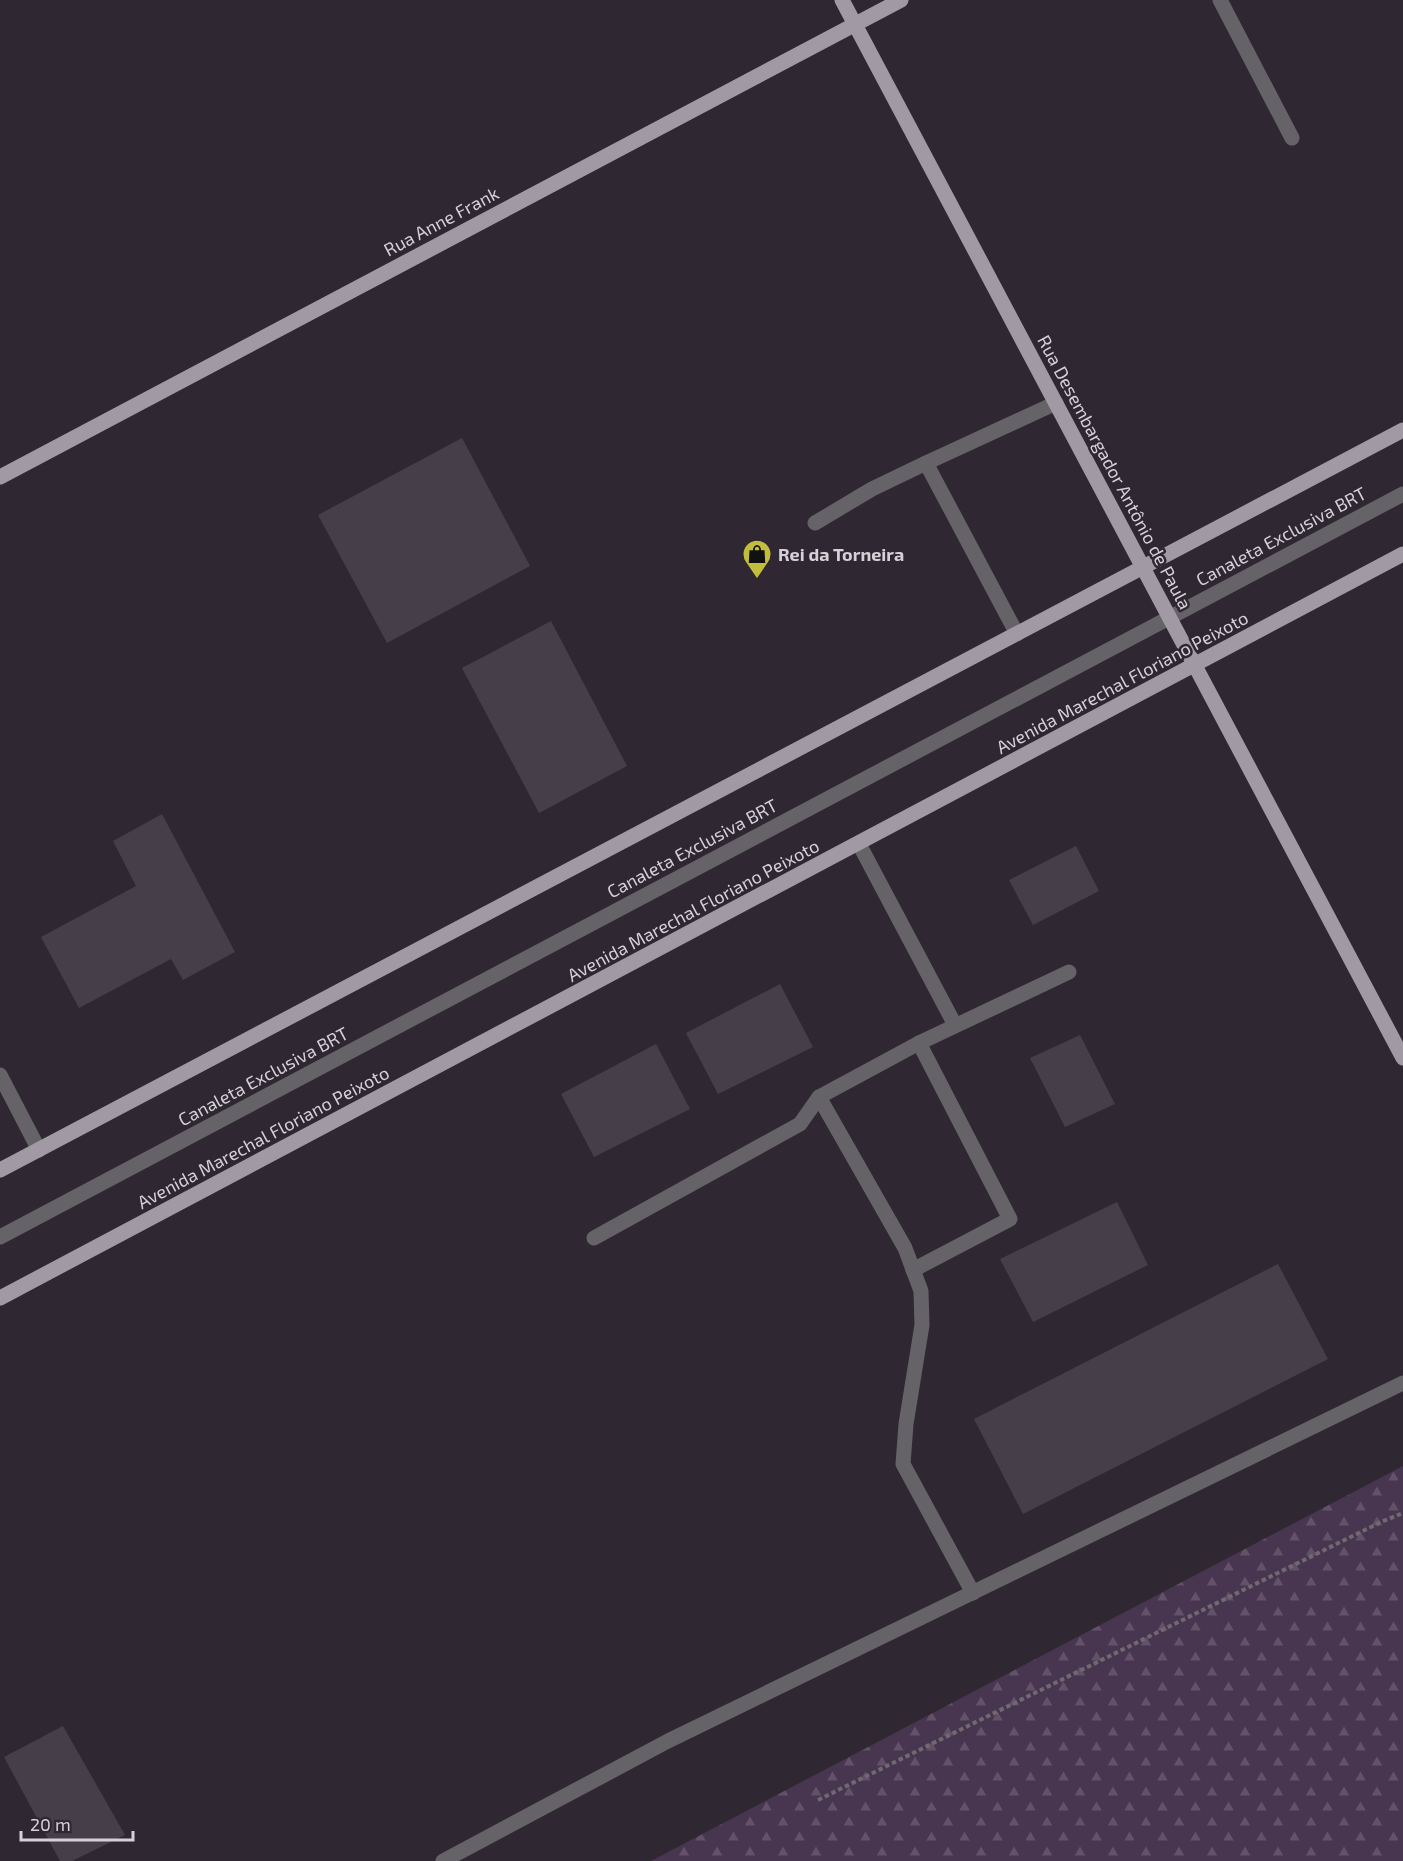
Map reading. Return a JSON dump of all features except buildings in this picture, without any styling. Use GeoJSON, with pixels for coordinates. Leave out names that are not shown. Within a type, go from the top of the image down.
{"type":"FeatureCollection","features":[{"type":"Feature","properties":{"kind":"main road","name":"Rua Desembargador Antônio de Paula"},"geometry":{"type":"LineString","coordinates":[[842,0],[1403,1058]]}},
{"type":"Feature","properties":{"kind":"main road","name":"Rua Anne Frank"},"geometry":{"type":"LineString","coordinates":[[0,477],[901,0]]}},
{"type":"Feature","properties":{"kind":"main road"},"geometry":{"type":"LineString","coordinates":[[0,1170],[1403,430]]}},
{"type":"Feature","properties":{"kind":"main road","name":"Avenida Marechal Floriano Peixoto"},"geometry":{"type":"LineString","coordinates":[[0,1298],[1403,554]]}},
{"type":"Feature","properties":{"kind":"street"},"geometry":{"type":"LineString","coordinates":[[1220,0],[1292,138]]}},
{"type":"Feature","properties":{"kind":"street"},"geometry":{"type":"LineString","coordinates":[[815,523],[872,489],[1056,403]]}},
{"type":"Feature","properties":{"kind":"street"},"geometry":{"type":"LineString","coordinates":[[926,463],[1017,634]]}},
{"type":"Feature","properties":{"kind":"street","name":"Canaleta Exclusiva BRT"},"geometry":{"type":"LineString","coordinates":[[0,1237],[1403,494]]}},
{"type":"Feature","properties":{"kind":"street"},"geometry":{"type":"LineString","coordinates":[[859,844],[955,1025]]}},
{"type":"Feature","properties":{"kind":"street"},"geometry":{"type":"LineString","coordinates":[[594,1238],[800,1124],[819,1097],[919,1042],[1069,972]]}},
{"type":"Feature","properties":{"kind":"street"},"geometry":{"type":"LineString","coordinates":[[913,1270],[1010,1219],[919,1042]]}},
{"type":"Feature","properties":{"kind":"street"},"geometry":{"type":"LineString","coordinates":[[0,1075],[39,1150]]}},
{"type":"Feature","properties":{"kind":"street"},"geometry":{"type":"LineString","coordinates":[[819,1097],[905,1248],[921,1291],[922,1325],[906,1424],[903,1464],[973,1593]]}},
{"type":"Feature","properties":{"kind":"street"},"geometry":{"type":"LineString","coordinates":[[443,1861],[668,1742],[1403,1383]]}},
{"type":"Feature","properties":{"kind":"path"},"geometry":{"type":"LineString","coordinates":[[818,1800],[1403,1513]]}},
{"type":"Feature","properties":{"kind":"green space"},"geometry":{"type":"Polygon","coordinates":[[[1403,1466],[1403,1861],[651,1861],[1403,1466]]]}},
{"type":"Feature","properties":{"kind":"place","name":"Rei da Torneira"},"geometry":{"type":"Point","coordinates":[757,580]}}]}
